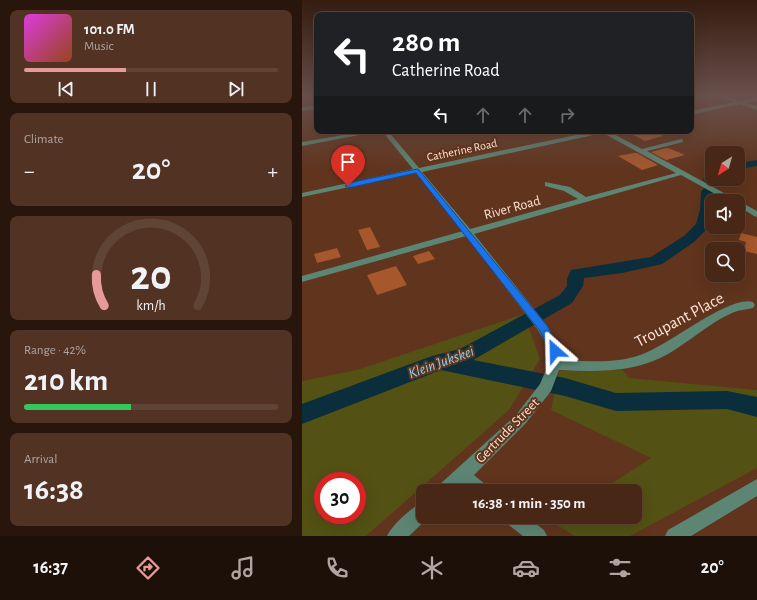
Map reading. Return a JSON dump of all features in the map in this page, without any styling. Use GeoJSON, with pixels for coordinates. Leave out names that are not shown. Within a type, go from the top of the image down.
{"type":"FeatureCollection","features":[{"type":"Feature","properties":{"kind":"street"},"geometry":{"type":"LineString","coordinates":[[302,144],[360,134]]}},
{"type":"Feature","properties":{"kind":"street"},"geometry":{"type":"LineString","coordinates":[[387,134],[468,232],[542,327],[555,351],[550,375]]}},
{"type":"Feature","properties":{"kind":"street","name":"Catherine Road"},"geometry":{"type":"LineString","coordinates":[[302,195],[589,134]]}},
{"type":"Feature","properties":{"kind":"street"},"geometry":{"type":"LineString","coordinates":[[609,134],[721,194]]}},
{"type":"Feature","properties":{"kind":"street"},"geometry":{"type":"LineString","coordinates":[[640,151],[680,141]]}},
{"type":"Feature","properties":{"kind":"street","name":"River Road"},"geometry":{"type":"LineString","coordinates":[[302,279],[682,173]]}},
{"type":"Feature","properties":{"kind":"street"},"geometry":{"type":"LineString","coordinates":[[548,184],[567,188],[585,200]]}},
{"type":"Feature","properties":{"kind":"street"},"geometry":{"type":"LineString","coordinates":[[745,207],[757,214]]}},
{"type":"Feature","properties":{"kind":"street","name":"Troupant Place"},"geometry":{"type":"LineString","coordinates":[[550,375],[619,365],[641,360],[663,350],[724,312],[736,307],[749,305]]}},
{"type":"Feature","properties":{"kind":"street","name":"Gertrude Street"},"geometry":{"type":"LineString","coordinates":[[452,484],[521,419],[550,375]]}},
{"type":"Feature","properties":{"kind":"street"},"geometry":{"type":"LineString","coordinates":[[462,475],[472,484]]}},
{"type":"Feature","properties":{"kind":"street"},"geometry":{"type":"LineString","coordinates":[[674,536],[757,487]]}},
{"type":"Feature","properties":{"kind":"street"},"geometry":{"type":"LineString","coordinates":[[396,536],[416,518]]}},
{"type":"Feature","properties":{"kind":"street"},"geometry":{"type":"LineString","coordinates":[[522,524],[538,536]]}},
{"type":"Feature","properties":{"kind":"shaded area"},"geometry":{"type":"Polygon","coordinates":[[[524,314],[540,359],[509,410],[425,484],[416,484],[416,492],[366,536],[302,536],[302,381],[357,370],[524,314]]]}},
{"type":"Feature","properties":{"kind":"shaded area"},"geometry":{"type":"Polygon","coordinates":[[[623,370],[629,378],[757,390],[757,468],[630,536],[575,536],[555,524],[642,524],[642,484],[611,484],[651,458],[551,410],[559,371],[623,370]]]}},
{"type":"Feature","properties":{"kind":"building"},"geometry":{"type":"Polygon","coordinates":[[[632,134],[659,134],[663,136],[645,141],[632,134]]]}},
{"type":"Feature","properties":{"kind":"building"},"geometry":{"type":"Polygon","coordinates":[[[667,148],[685,155],[666,160],[651,152],[667,148]]]}},
{"type":"Feature","properties":{"kind":"building"},"geometry":{"type":"Polygon","coordinates":[[[637,153],[658,165],[642,170],[618,156],[637,153]]]}},
{"type":"Feature","properties":{"kind":"building"},"geometry":{"type":"Polygon","coordinates":[[[370,227],[380,247],[367,250],[358,230],[370,227]]]}},
{"type":"Feature","properties":{"kind":"building"},"geometry":{"type":"Polygon","coordinates":[[[741,234],[757,237],[757,254],[745,251],[746,242],[739,240],[741,234]]]}},
{"type":"Feature","properties":{"kind":"building"},"geometry":{"type":"Polygon","coordinates":[[[337,248],[341,257],[317,263],[314,254],[337,248]]]}},
{"type":"Feature","properties":{"kind":"building"},"geometry":{"type":"Polygon","coordinates":[[[429,251],[435,259],[418,264],[413,256],[429,251]]]}},
{"type":"Feature","properties":{"kind":"building"},"geometry":{"type":"Polygon","coordinates":[[[396,266],[407,285],[377,295],[367,275],[396,266]]]}},
{"type":"Feature","properties":{"kind":"waterway","name":"Klein Jukskei"},"geometry":{"type":"LineString","coordinates":[[745,165],[757,163]]}},
{"type":"Feature","properties":{"kind":"waterway","name":"Klein Jukskei"},"geometry":{"type":"LineString","coordinates":[[302,414],[439,362],[466,355],[566,299],[575,286],[577,274],[622,268],[656,261],[689,239],[703,225],[707,210],[707,192]]}},
{"type":"Feature","properties":{"kind":"waterway"},"geometry":{"type":"LineString","coordinates":[[445,363],[565,387],[616,402],[727,400],[757,407]]}},
{"type":"Feature","properties":{"kind":"route"},"geometry":{"type":"LineString","coordinates":[[348,186],[417,171],[468,232],[544,330],[555,351]]}}]}
